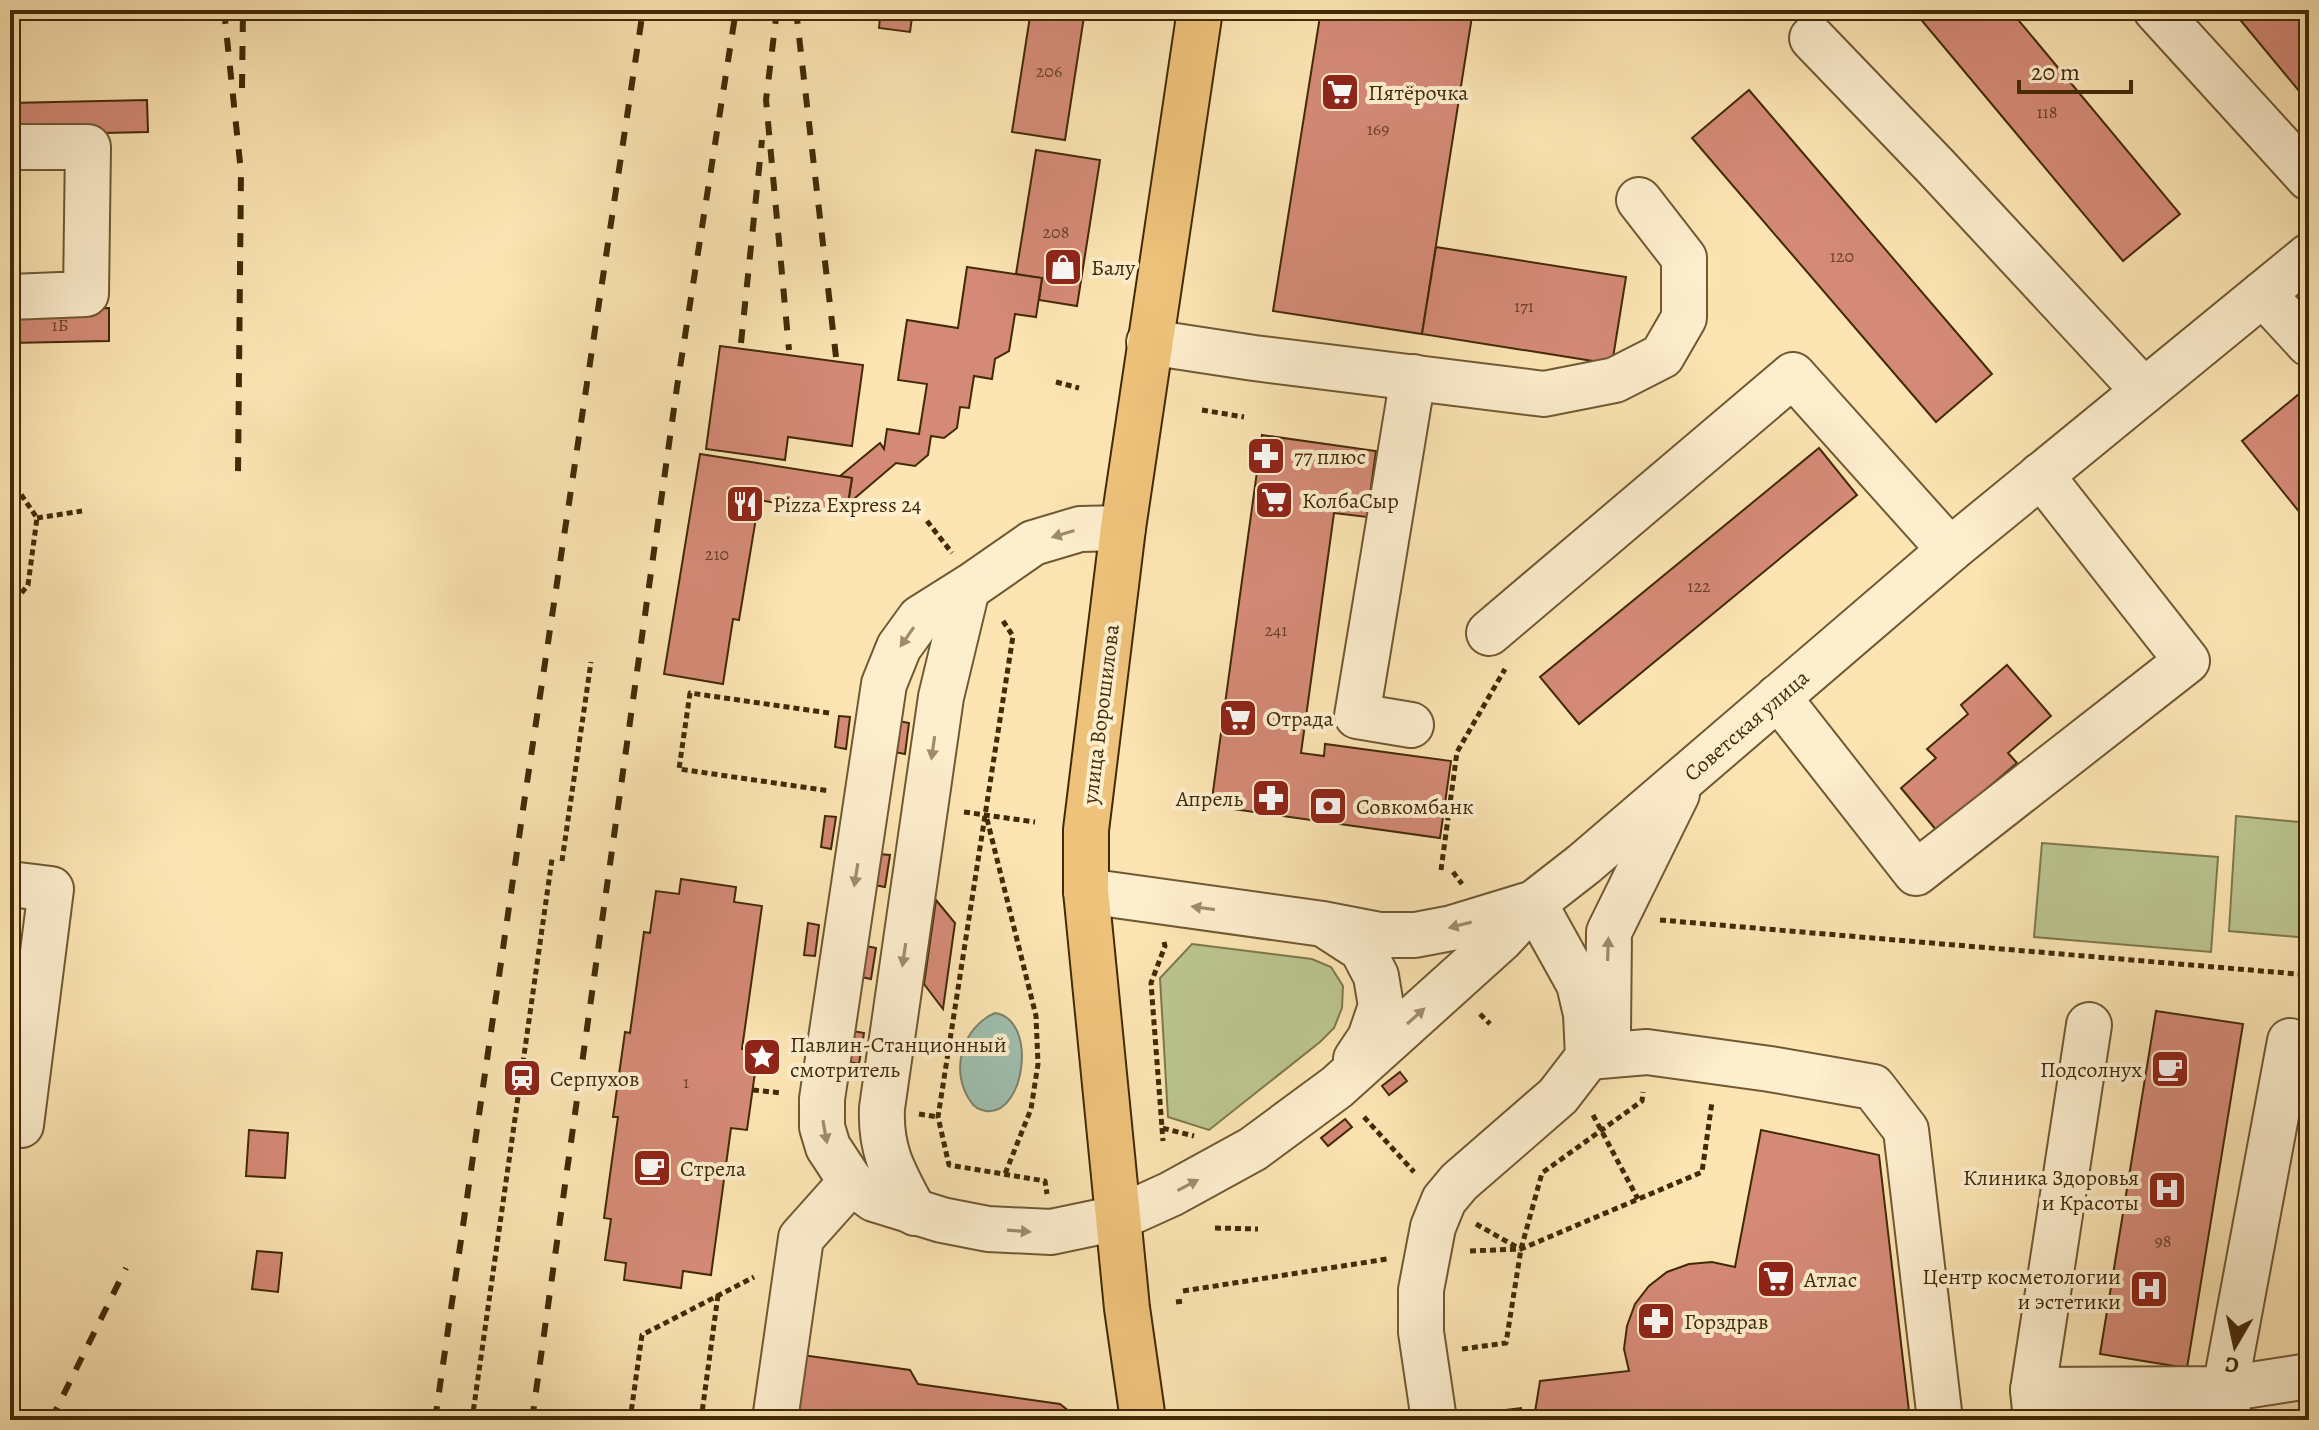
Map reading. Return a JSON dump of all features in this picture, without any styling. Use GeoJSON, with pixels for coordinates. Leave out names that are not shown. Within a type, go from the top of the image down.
{"type":"FeatureCollection","features":[{"type":"Feature","properties":{"kind":"main road","name":"улица Ворошилова"},"geometry":{"type":"LineString","coordinates":[[1143,1420],[1127,1308],[1086,891],[1086,830],[1123,528],[1200,10]]}},
{"type":"Feature","properties":{"kind":"street"},"geometry":{"type":"LineString","coordinates":[[2156,10],[2309,178]]}},
{"type":"Feature","properties":{"kind":"street"},"geometry":{"type":"LineString","coordinates":[[1812,38],[2144,391]]}},
{"type":"Feature","properties":{"kind":"street"},"geometry":{"type":"LineString","coordinates":[[10,147],[88,147],[86,294],[10,297]]}},
{"type":"Feature","properties":{"kind":"street"},"geometry":{"type":"LineString","coordinates":[[1149,342],[1544,394],[1615,380],[1662,356],[1684,318],[1684,258],[1639,200]]}},
{"type":"Feature","properties":{"kind":"street","name":"Советская улица"},"geometry":{"type":"LineString","coordinates":[[1086,891],[1323,924],[1380,935],[1415,935],[1452,928],[1534,903],[1950,550],[2309,256]]}},
{"type":"Feature","properties":{"kind":"street"},"geometry":{"type":"LineString","coordinates":[[2263,294],[2309,344]]}},
{"type":"Feature","properties":{"kind":"street"},"geometry":{"type":"LineString","coordinates":[[1500,646],[1793,375],[1950,550]]}},
{"type":"Feature","properties":{"kind":"street"},"geometry":{"type":"LineString","coordinates":[[1411,725],[1357,716],[1413,377]]}},
{"type":"Feature","properties":{"kind":"street"},"geometry":{"type":"LineString","coordinates":[[1778,697],[1916,873],[2187,661],[2041,475]]}},
{"type":"Feature","properties":{"kind":"street"},"geometry":{"type":"LineString","coordinates":[[1123,528],[1080,529],[1033,543],[960,572],[899,647],[884,684],[822,1099],[822,1127],[828,1147],[851,1182],[874,1199],[961,1225],[1051,1232],[1118,1218],[1183,1188],[1346,1097],[1534,903],[1579,984],[1598,1056]]}},
{"type":"Feature","properties":{"kind":"street"},"geometry":{"type":"LineString","coordinates":[[915,1213],[889,1165],[881,1130],[882,1108],[960,572]]}},
{"type":"Feature","properties":{"kind":"street"},"geometry":{"type":"LineString","coordinates":[[1434,1420],[1421,1332],[1421,1290],[1433,1227],[1444,1200],[1467,1175],[1558,1096],[1598,1056],[1609,932],[1686,776]]}},
{"type":"Feature","properties":{"kind":"street"},"geometry":{"type":"LineString","coordinates":[[10,884],[51,889],[21,1125]]}},
{"type":"Feature","properties":{"kind":"street"},"geometry":{"type":"LineString","coordinates":[[1323,924],[1362,949],[1376,976],[1381,1006],[1346,1097]]}},
{"type":"Feature","properties":{"kind":"street"},"geometry":{"type":"LineString","coordinates":[[2089,1025],[2035,1405],[2227,1405],[2309,1376]]}},
{"type":"Feature","properties":{"kind":"street"},"geometry":{"type":"LineString","coordinates":[[2227,1405],[2290,1041]]}},
{"type":"Feature","properties":{"kind":"street"},"geometry":{"type":"LineString","coordinates":[[1598,1056],[1647,1052],[1873,1087],[1906,1130],[1940,1420]]}},
{"type":"Feature","properties":{"kind":"street"},"geometry":{"type":"LineString","coordinates":[[775,1420],[801,1238],[851,1182]]}},
{"type":"Feature","properties":{"kind":"path"},"geometry":{"type":"LineString","coordinates":[[1056,382],[1079,388]]}},
{"type":"Feature","properties":{"kind":"path"},"geometry":{"type":"LineString","coordinates":[[1202,410],[1244,417]]}},
{"type":"Feature","properties":{"kind":"path"},"geometry":{"type":"LineString","coordinates":[[10,478],[37,518],[28,585],[10,607]]}},
{"type":"Feature","properties":{"kind":"path"},"geometry":{"type":"LineString","coordinates":[[37,518],[82,511]]}},
{"type":"Feature","properties":{"kind":"path"},"geometry":{"type":"LineString","coordinates":[[927,521],[960,572]]}},
{"type":"Feature","properties":{"kind":"path"},"geometry":{"type":"LineString","coordinates":[[1003,621],[1013,636],[938,1117],[949,1165],[1045,1181],[1047,1195]]}},
{"type":"Feature","properties":{"kind":"path"},"geometry":{"type":"LineString","coordinates":[[1441,870],[1457,752],[1500,646]]}},
{"type":"Feature","properties":{"kind":"path"},"geometry":{"type":"LineString","coordinates":[[562,861],[591,662]]}},
{"type":"Feature","properties":{"kind":"path"},"geometry":{"type":"LineString","coordinates":[[819,789],[679,769],[690,693],[829,713]]}},
{"type":"Feature","properties":{"kind":"path"},"geometry":{"type":"LineString","coordinates":[[789,707],[791,697]]}},
{"type":"Feature","properties":{"kind":"path"},"geometry":{"type":"LineString","coordinates":[[962,812],[1035,822]]}},
{"type":"Feature","properties":{"kind":"path"},"geometry":{"type":"LineString","coordinates":[[986,815],[1036,1016],[1038,1064],[1031,1109],[1005,1174]]}},
{"type":"Feature","properties":{"kind":"path"},"geometry":{"type":"LineString","coordinates":[[472,1420],[552,859]]}},
{"type":"Feature","properties":{"kind":"path"},"geometry":{"type":"LineString","coordinates":[[1659,920],[2309,975]]}},
{"type":"Feature","properties":{"kind":"path"},"geometry":{"type":"LineString","coordinates":[[1163,1141],[1151,983],[1165,946]]}},
{"type":"Feature","properties":{"kind":"path"},"geometry":{"type":"LineString","coordinates":[[1480,1013],[1490,1024]]}},
{"type":"Feature","properties":{"kind":"path"},"geometry":{"type":"LineString","coordinates":[[1466,1251],[1521,1249],[1702,1172],[1718,1062]]}},
{"type":"Feature","properties":{"kind":"path"},"geometry":{"type":"LineString","coordinates":[[1424,1354],[1506,1343],[1521,1249],[1542,1173],[1642,1101],[1643,1086]]}},
{"type":"Feature","properties":{"kind":"path"},"geometry":{"type":"LineString","coordinates":[[753,1090],[790,1094]]}},
{"type":"Feature","properties":{"kind":"path"},"geometry":{"type":"LineString","coordinates":[[1346,1097],[1416,1173]]}},
{"type":"Feature","properties":{"kind":"path"},"geometry":{"type":"LineString","coordinates":[[1591,1111],[1638,1199]]}},
{"type":"Feature","properties":{"kind":"path"},"geometry":{"type":"LineString","coordinates":[[1162,1128],[1208,1140]]}},
{"type":"Feature","properties":{"kind":"path"},"geometry":{"type":"LineString","coordinates":[[1474,1222],[1521,1249]]}},
{"type":"Feature","properties":{"kind":"path"},"geometry":{"type":"LineString","coordinates":[[1215,1228],[1258,1229]]}},
{"type":"Feature","properties":{"kind":"path"},"geometry":{"type":"LineString","coordinates":[[1183,1291],[1398,1257]]}},
{"type":"Feature","properties":{"kind":"path"},"geometry":{"type":"LineString","coordinates":[[630,1420],[642,1335],[754,1277]]}},
{"type":"Feature","properties":{"kind":"path"},"geometry":{"type":"LineString","coordinates":[[701,1420],[718,1295]]}},
{"type":"Feature","properties":{"kind":"path"},"geometry":{"type":"LineString","coordinates":[[1176,1302],[1184,1301]]}},
{"type":"Feature","properties":{"kind":"green space"},"geometry":{"type":"Polygon","coordinates":[[[2236,816],[2309,823],[2309,938],[2229,931],[2236,816]]]}},
{"type":"Feature","properties":{"kind":"green space"},"geometry":{"type":"Polygon","coordinates":[[[2042,843],[2218,857],[2211,952],[2034,937],[2042,843]]]}},
{"type":"Feature","properties":{"kind":"green space"},"geometry":{"type":"Polygon","coordinates":[[[1192,944],[1312,959],[1331,967],[1343,986],[1342,1008],[1334,1028],[1209,1130],[1168,1117],[1160,978],[1192,944]]]}},
{"type":"Feature","properties":{"kind":"shaded area"},"geometry":{"type":"Polygon","coordinates":[[[995,1013],[1009,1019],[1018,1032],[1022,1049],[1021,1067],[1010,1099],[999,1109],[986,1111],[974,1105],[964,1090],[960,1064],[967,1039],[974,1029],[995,1013]]]}},
{"type":"Feature","properties":{"kind":"building"},"geometry":{"type":"Polygon","coordinates":[[[830,10],[913,10],[910,32],[879,28],[880,18],[830,10]]]}},
{"type":"Feature","properties":{"kind":"building"},"geometry":{"type":"Polygon","coordinates":[[[1031,10],[1085,10],[1065,140],[1012,132],[1031,10]]]}},
{"type":"Feature","properties":{"kind":"building"},"geometry":{"type":"Polygon","coordinates":[[[1321,10],[1473,10],[1422,334],[1273,311],[1321,10]]]}},
{"type":"Feature","properties":{"kind":"building"},"geometry":{"type":"Polygon","coordinates":[[[1913,10],[2010,10],[2180,214],[2123,261],[1913,10]]]}},
{"type":"Feature","properties":{"kind":"building"},"geometry":{"type":"Polygon","coordinates":[[[2232,10],[2309,10],[2309,103],[2232,10]]]}},
{"type":"Feature","properties":{"kind":"building"},"geometry":{"type":"Polygon","coordinates":[[[1749,90],[1992,374],[1936,422],[1692,138],[1749,90]]]}},
{"type":"Feature","properties":{"kind":"building"},"geometry":{"type":"Polygon","coordinates":[[[147,100],[148,132],[10,135],[10,103],[147,100]]]}},
{"type":"Feature","properties":{"kind":"building"},"geometry":{"type":"Polygon","coordinates":[[[1036,150],[1100,160],[1077,306],[1039,300],[1042,278],[1016,274],[1036,150]]]}},
{"type":"Feature","properties":{"kind":"building"},"geometry":{"type":"Polygon","coordinates":[[[1436,247],[1626,277],[1612,364],[1422,334],[1436,247]]]}},
{"type":"Feature","properties":{"kind":"building"},"geometry":{"type":"Polygon","coordinates":[[[967,267],[1042,278],[1036,317],[1015,314],[1009,351],[995,359],[992,379],[974,376],[969,408],[960,407],[957,428],[944,438],[931,436],[928,455],[915,466],[896,463],[848,504],[852,478],[840,476],[880,443],[884,449],[887,429],[919,434],[927,384],[898,380],[907,320],[958,328],[967,267]]]}},
{"type":"Feature","properties":{"kind":"building"},"geometry":{"type":"Polygon","coordinates":[[[109,308],[109,341],[10,343],[11,309],[109,308]]]}},
{"type":"Feature","properties":{"kind":"building"},"geometry":{"type":"Polygon","coordinates":[[[720,346],[863,365],[852,446],[788,437],[785,460],[706,449],[720,346]]]}},
{"type":"Feature","properties":{"kind":"building"},"geometry":{"type":"Polygon","coordinates":[[[2305,389],[2309,394],[2309,524],[2242,441],[2305,389]]]}},
{"type":"Feature","properties":{"kind":"building"},"geometry":{"type":"Polygon","coordinates":[[[1262,435],[1376,451],[1367,517],[1334,513],[1301,753],[1324,756],[1325,744],[1451,761],[1440,838],[1211,806],[1262,435]]]}},
{"type":"Feature","properties":{"kind":"building"},"geometry":{"type":"Polygon","coordinates":[[[1819,448],[1857,495],[1579,724],[1540,677],[1819,448]]]}},
{"type":"Feature","properties":{"kind":"building"},"geometry":{"type":"Polygon","coordinates":[[[700,454],[852,478],[846,515],[759,500],[739,620],[733,619],[723,684],[664,674],[700,454]]]}},
{"type":"Feature","properties":{"kind":"building"},"geometry":{"type":"Polygon","coordinates":[[[2007,665],[2051,716],[2008,753],[2017,763],[1937,831],[1901,788],[1936,758],[1927,749],[1968,714],[1961,705],[2007,665]]]}},
{"type":"Feature","properties":{"kind":"building"},"geometry":{"type":"Polygon","coordinates":[[[839,716],[850,717],[846,749],[835,747],[839,716]]]}},
{"type":"Feature","properties":{"kind":"building"},"geometry":{"type":"Polygon","coordinates":[[[899,721],[909,723],[905,754],[894,752],[899,721]]]}},
{"type":"Feature","properties":{"kind":"building"},"geometry":{"type":"Polygon","coordinates":[[[825,816],[836,817],[831,849],[821,847],[825,816]]]}},
{"type":"Feature","properties":{"kind":"building"},"geometry":{"type":"Polygon","coordinates":[[[879,854],[890,855],[885,887],[874,885],[879,854]]]}},
{"type":"Feature","properties":{"kind":"building","name":"Серпухов"},"geometry":{"type":"Polygon","coordinates":[[[681,879],[736,887],[734,902],[762,906],[742,1049],[758,1051],[747,1130],[731,1128],[711,1275],[683,1271],[681,1288],[624,1280],[626,1263],[605,1260],[611,1219],[604,1218],[618,1117],[613,1117],[625,1032],[630,1033],[644,932],[650,933],[656,891],[679,894],[681,879]]]}},
{"type":"Feature","properties":{"kind":"building"},"geometry":{"type":"Polygon","coordinates":[[[936,900],[955,923],[943,1009],[924,984],[936,900]]]}},
{"type":"Feature","properties":{"kind":"building"},"geometry":{"type":"Polygon","coordinates":[[[808,923],[819,925],[815,956],[804,955],[808,923]]]}},
{"type":"Feature","properties":{"kind":"building"},"geometry":{"type":"Polygon","coordinates":[[[866,946],[876,948],[871,979],[861,977],[866,946]]]}},
{"type":"Feature","properties":{"kind":"building"},"geometry":{"type":"Polygon","coordinates":[[[2156,1011],[2243,1024],[2187,1368],[2100,1354],[2156,1011]]]}},
{"type":"Feature","properties":{"kind":"building"},"geometry":{"type":"Polygon","coordinates":[[[853,1031],[864,1033],[859,1064],[849,1062],[853,1031]]]}},
{"type":"Feature","properties":{"kind":"building"},"geometry":{"type":"Polygon","coordinates":[[[1400,1072],[1407,1081],[1389,1095],[1382,1086],[1400,1072]]]}},
{"type":"Feature","properties":{"kind":"building"},"geometry":{"type":"Polygon","coordinates":[[[1345,1119],[1352,1127],[1328,1146],[1321,1138],[1345,1119]]]}},
{"type":"Feature","properties":{"kind":"building"},"geometry":{"type":"Polygon","coordinates":[[[249,1130],[288,1133],[285,1178],[246,1176],[249,1130]]]}},
{"type":"Feature","properties":{"kind":"building","name":"Атлас"},"geometry":{"type":"Polygon","coordinates":[[[1761,1130],[1879,1155],[1910,1420],[1497,1420],[1496,1411],[1521,1408],[1522,1414],[1535,1412],[1540,1381],[1629,1371],[1624,1349],[1627,1326],[1635,1304],[1649,1286],[1667,1272],[1689,1264],[1712,1262],[1735,1267],[1761,1130]]]}},
{"type":"Feature","properties":{"kind":"building"},"geometry":{"type":"Polygon","coordinates":[[[257,1251],[282,1253],[278,1292],[252,1289],[257,1251]]]}},
{"type":"Feature","properties":{"kind":"building"},"geometry":{"type":"Polygon","coordinates":[[[802,1355],[910,1370],[918,1384],[1060,1404],[1077,1420],[793,1420],[802,1355]]]}},
{"type":"Feature","properties":{"kind":"railway"},"geometry":{"type":"LineString","coordinates":[[224,10],[241,172],[238,472]]}},
{"type":"Feature","properties":{"kind":"railway"},"geometry":{"type":"LineString","coordinates":[[242,88],[243,10]]}},
{"type":"Feature","properties":{"kind":"railway"},"geometry":{"type":"LineString","coordinates":[[435,1420],[643,10]]}},
{"type":"Feature","properties":{"kind":"railway"},"geometry":{"type":"LineString","coordinates":[[532,1420],[677,387],[736,10]]}},
{"type":"Feature","properties":{"kind":"railway"},"geometry":{"type":"LineString","coordinates":[[777,10],[766,100],[789,350]]}},
{"type":"Feature","properties":{"kind":"railway"},"geometry":{"type":"LineString","coordinates":[[796,10],[836,357]]}},
{"type":"Feature","properties":{"kind":"railway"},"geometry":{"type":"LineString","coordinates":[[741,343],[762,140]]}},
{"type":"Feature","properties":{"kind":"railway"},"geometry":{"type":"LineString","coordinates":[[51,1420],[126,1268]]}},
{"type":"Feature","properties":{"kind":"place","name":"Пятёрочка"},"geometry":{"type":"Point","coordinates":[1340,92]}},
{"type":"Feature","properties":{"kind":"place","name":"Балу"},"geometry":{"type":"Point","coordinates":[1063,267]}},
{"type":"Feature","properties":{"kind":"place","name":"77 плюс"},"geometry":{"type":"Point","coordinates":[1266,456]}},
{"type":"Feature","properties":{"kind":"place","name":"КолбаСыр"},"geometry":{"type":"Point","coordinates":[1274,500]}},
{"type":"Feature","properties":{"kind":"place","name":"Pizza Express 24"},"geometry":{"type":"Point","coordinates":[745,504]}},
{"type":"Feature","properties":{"kind":"place","name":"Отрада"},"geometry":{"type":"Point","coordinates":[1238,718]}},
{"type":"Feature","properties":{"kind":"place","name":"Апрель"},"geometry":{"type":"Point","coordinates":[1271,798]}},
{"type":"Feature","properties":{"kind":"place","name":"Совкомбанк"},"geometry":{"type":"Point","coordinates":[1328,806]}},
{"type":"Feature","properties":{"kind":"place","name":"Павлин-Станционный смотритель"},"geometry":{"type":"Point","coordinates":[762,1057]}},
{"type":"Feature","properties":{"kind":"place","name":"Подсолнух"},"geometry":{"type":"Point","coordinates":[2170,1069]}},
{"type":"Feature","properties":{"kind":"place","name":"Серпухов"},"geometry":{"type":"Point","coordinates":[522,1078]}},
{"type":"Feature","properties":{"kind":"place","name":"Стрела"},"geometry":{"type":"Point","coordinates":[652,1168]}},
{"type":"Feature","properties":{"kind":"place","name":"Клиника Здоровья и Красоты"},"geometry":{"type":"Point","coordinates":[2167,1190]}},
{"type":"Feature","properties":{"kind":"place","name":"Атлас"},"geometry":{"type":"Point","coordinates":[1776,1279]}},
{"type":"Feature","properties":{"kind":"place","name":"Центр косметологии и эстетики"},"geometry":{"type":"Point","coordinates":[2149,1289]}},
{"type":"Feature","properties":{"kind":"place","name":"Горздрав"},"geometry":{"type":"Point","coordinates":[1656,1321]}}]}
